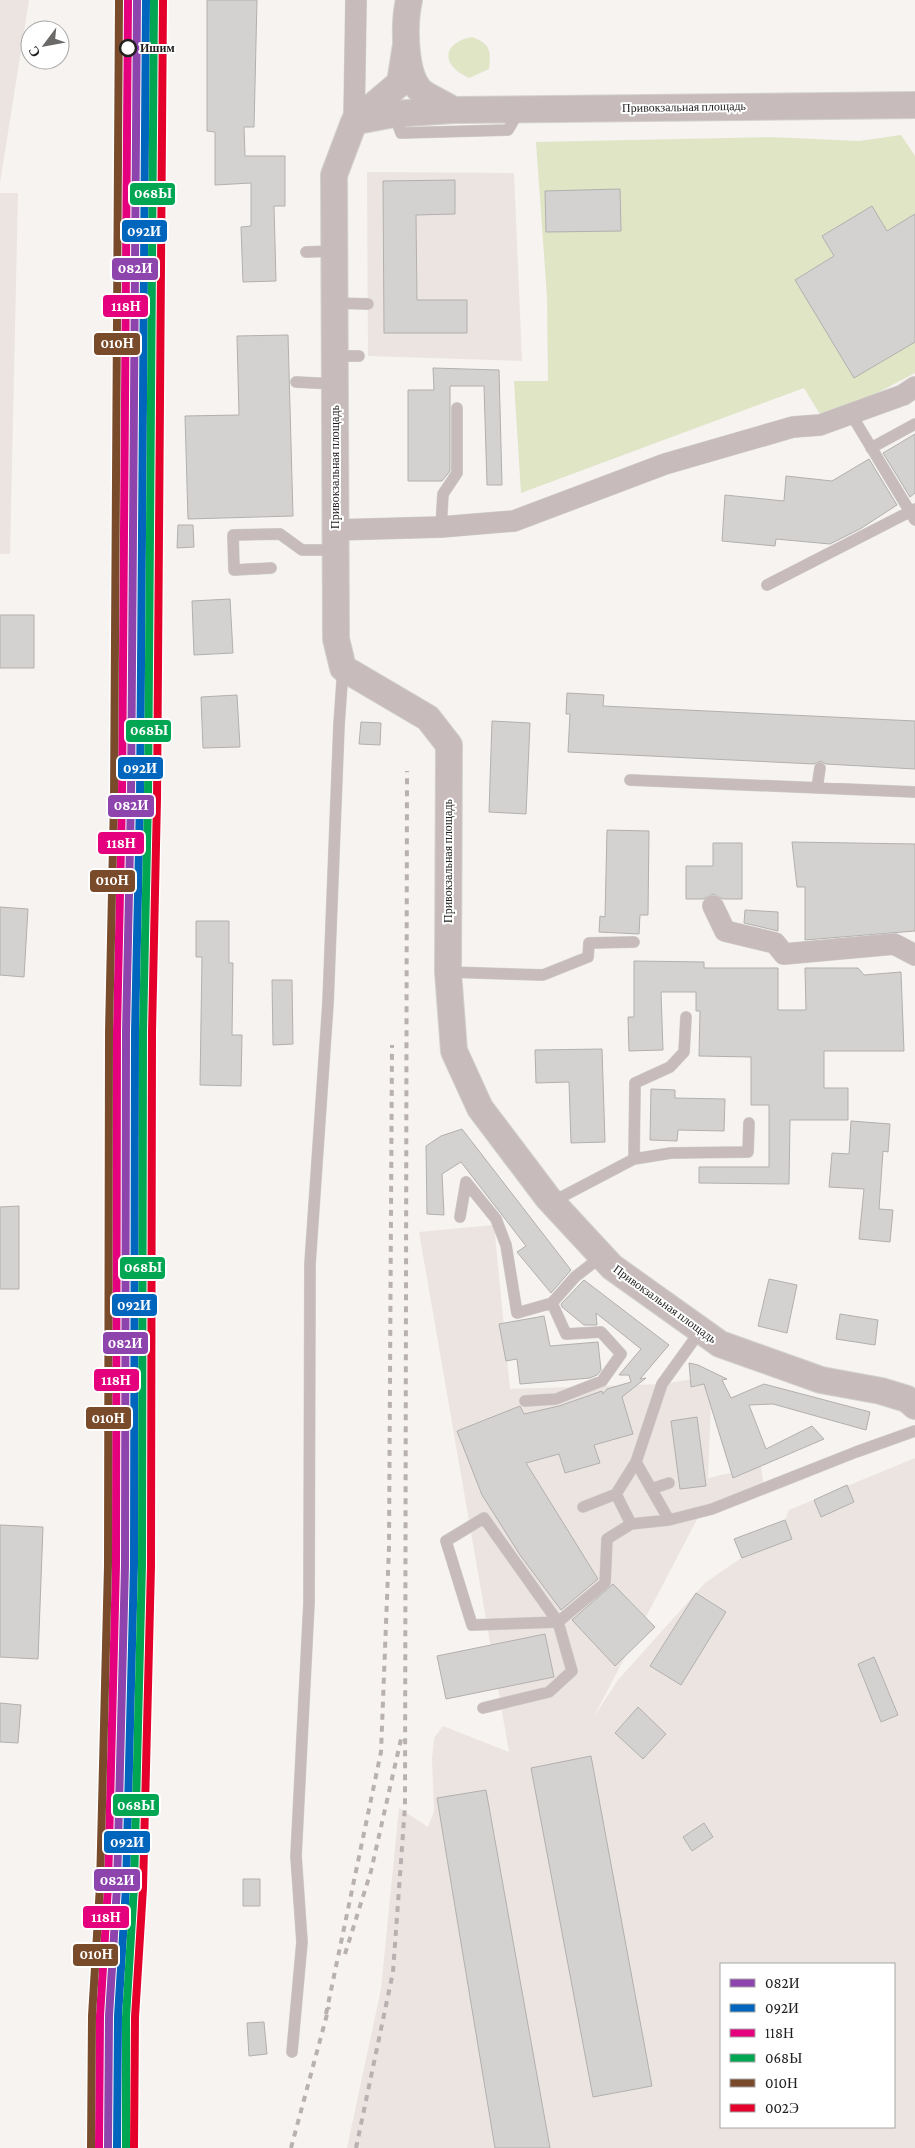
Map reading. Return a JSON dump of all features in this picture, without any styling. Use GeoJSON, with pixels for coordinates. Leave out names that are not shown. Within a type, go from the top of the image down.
{"type":"FeatureCollection","features":[{"type":"Feature","properties":{"kind":"street","name":"Привокзальная площадь"},"geometry":{"type":"LineString","coordinates":[[356,0],[354,122],[334,175],[334,303],[347,356],[335,384],[336,639],[344,668],[428,718],[449,745],[448,972],[454,1051],[480,1108],[552,1202],[612,1267],[720,1344],[821,1380],[881,1391],[907,1399],[915,1406]]}},
{"type":"Feature","properties":{"kind":"street"},"geometry":{"type":"LineString","coordinates":[[354,122],[400,83],[406,45],[409,0]]}},
{"type":"Feature","properties":{"kind":"street"},"geometry":{"type":"LineString","coordinates":[[406,45],[413,78],[422,92],[453,110]]}},
{"type":"Feature","properties":{"kind":"street","name":"Привокзальная площадь"},"geometry":{"type":"LineString","coordinates":[[354,122],[394,114],[453,110],[915,105]]}},
{"type":"Feature","properties":{"kind":"street"},"geometry":{"type":"LineString","coordinates":[[335,540],[440,527],[514,521],[665,464],[793,427],[820,425],[903,395],[915,387]]}},
{"type":"Feature","properties":{"kind":"street"},"geometry":{"type":"LineString","coordinates":[[714,906],[725,931],[775,942],[784,954],[894,944],[915,956]]}},
{"type":"Feature","properties":{"kind":"lane"},"geometry":{"type":"LineString","coordinates":[[394,114],[400,133],[508,130],[520,109]]}},
{"type":"Feature","properties":{"kind":"lane"},"geometry":{"type":"LineString","coordinates":[[306,252],[334,251]]}},
{"type":"Feature","properties":{"kind":"lane"},"geometry":{"type":"LineString","coordinates":[[334,303],[368,304]]}},
{"type":"Feature","properties":{"kind":"lane"},"geometry":{"type":"LineString","coordinates":[[296,382],[335,384]]}},
{"type":"Feature","properties":{"kind":"lane"},"geometry":{"type":"LineString","coordinates":[[440,527],[443,494],[457,473],[457,408]]}},
{"type":"Feature","properties":{"kind":"lane"},"geometry":{"type":"LineString","coordinates":[[767,585],[913,513],[851,414]]}},
{"type":"Feature","properties":{"kind":"lane"},"geometry":{"type":"LineString","coordinates":[[871,448],[915,424]]}},
{"type":"Feature","properties":{"kind":"lane"},"geometry":{"type":"LineString","coordinates":[[271,568],[234,570],[233,535],[280,534],[302,550],[335,540]]}},
{"type":"Feature","properties":{"kind":"lane"},"geometry":{"type":"LineString","coordinates":[[292,2052],[302,1942],[296,1856],[309,1603],[310,1264],[328,1003],[339,725],[344,668]]}},
{"type":"Feature","properties":{"kind":"lane"},"geometry":{"type":"LineString","coordinates":[[817,788],[820,768]]}},
{"type":"Feature","properties":{"kind":"lane"},"geometry":{"type":"LineString","coordinates":[[630,780],[915,792]]}},
{"type":"Feature","properties":{"kind":"lane"},"geometry":{"type":"LineString","coordinates":[[448,972],[543,975],[588,957],[589,943],[634,942]]}},
{"type":"Feature","properties":{"kind":"lane"},"geometry":{"type":"LineString","coordinates":[[634,1159],[635,1083],[670,1067],[684,1052],[686,1017]]}},
{"type":"Feature","properties":{"kind":"lane"},"geometry":{"type":"LineString","coordinates":[[552,1202],[634,1159],[671,1153],[748,1152],[749,1123]]}},
{"type":"Feature","properties":{"kind":"lane"},"geometry":{"type":"LineString","coordinates":[[460,1217],[466,1182],[496,1219],[503,1237],[517,1313],[552,1303],[576,1277],[602,1256]]}},
{"type":"Feature","properties":{"kind":"lane"},"geometry":{"type":"LineString","coordinates":[[525,1401],[556,1399],[602,1381],[622,1354],[601,1332],[566,1334],[552,1303]]}},
{"type":"Feature","properties":{"kind":"lane"},"geometry":{"type":"LineString","coordinates":[[584,1507],[616,1494],[636,1462],[662,1384],[701,1330]]}},
{"type":"Feature","properties":{"kind":"lane"},"geometry":{"type":"LineString","coordinates":[[483,1708],[549,1692],[572,1671],[558,1622],[484,1518],[446,1541],[472,1624],[558,1622],[606,1582],[607,1539],[631,1524],[669,1520],[712,1509],[856,1452],[915,1431]]}},
{"type":"Feature","properties":{"kind":"lane"},"geometry":{"type":"LineString","coordinates":[[636,1462],[669,1520]]}},
{"type":"Feature","properties":{"kind":"lane"},"geometry":{"type":"LineString","coordinates":[[651,1489],[669,1483]]}},
{"type":"Feature","properties":{"kind":"lane"},"geometry":{"type":"LineString","coordinates":[[616,1494],[631,1524]]}},
{"type":"Feature","properties":{"kind":"shaded area"},"geometry":{"type":"Polygon","coordinates":[[[0,0],[29,0],[26,20],[20,20],[20,57],[0,183],[0,0]]]}},
{"type":"Feature","properties":{"kind":"shaded area"},"geometry":{"type":"Polygon","coordinates":[[[367,172],[514,173],[522,361],[368,356],[367,172]]]}},
{"type":"Feature","properties":{"kind":"shaded area"},"geometry":{"type":"Polygon","coordinates":[[[0,193],[18,193],[10,554],[0,554],[0,193]]]}},
{"type":"Feature","properties":{"kind":"shaded area"},"geometry":{"type":"Polygon","coordinates":[[[494,1225],[510,1389],[662,1384],[712,1376],[708,1478],[761,1466],[764,1487],[703,1508],[593,1718],[618,1680],[705,1583],[741,1558],[734,1539],[785,1520],[789,1510],[915,1458],[915,2148],[347,2148],[381,1989],[399,1808],[428,1827],[434,1811],[432,1759],[434,1738],[443,1726],[509,1752],[419,1232],[494,1225]]]}},
{"type":"Feature","properties":{"kind":"green space"},"geometry":{"type":"Polygon","coordinates":[[[472,37],[486,45],[490,53],[490,63],[489,69],[469,78],[453,67],[448,55],[450,49],[455,44],[472,37]]]}},
{"type":"Feature","properties":{"kind":"green space"},"geometry":{"type":"Polygon","coordinates":[[[901,135],[915,156],[915,373],[824,421],[804,388],[521,493],[514,381],[548,381],[547,297],[536,142],[770,137],[859,141],[901,135]]]}},
{"type":"Feature","properties":{"kind":"building"},"geometry":{"type":"Polygon","coordinates":[[[207,0],[257,0],[254,127],[244,127],[245,156],[285,156],[285,206],[274,206],[276,281],[243,282],[241,227],[251,226],[251,183],[215,185],[215,132],[207,131],[207,0]]]}},
{"type":"Feature","properties":{"kind":"building"},"geometry":{"type":"Polygon","coordinates":[[[455,180],[455,214],[416,215],[417,300],[467,300],[467,333],[384,333],[383,181],[455,180]]]}},
{"type":"Feature","properties":{"kind":"building"},"geometry":{"type":"Polygon","coordinates":[[[620,189],[621,231],[546,232],[545,191],[620,189]]]}},
{"type":"Feature","properties":{"kind":"building"},"geometry":{"type":"Polygon","coordinates":[[[872,206],[887,231],[915,214],[915,342],[854,378],[795,280],[834,256],[822,236],[872,206]]]}},
{"type":"Feature","properties":{"kind":"building"},"geometry":{"type":"Polygon","coordinates":[[[288,335],[293,516],[188,519],[185,416],[239,415],[237,336],[288,335]]]}},
{"type":"Feature","properties":{"kind":"building"},"geometry":{"type":"Polygon","coordinates":[[[433,368],[499,370],[502,485],[487,485],[484,386],[450,386],[450,471],[442,481],[408,481],[408,390],[434,390],[433,368]]]}},
{"type":"Feature","properties":{"kind":"building"},"geometry":{"type":"Polygon","coordinates":[[[915,434],[915,493],[910,497],[883,453],[915,434]]]}},
{"type":"Feature","properties":{"kind":"building"},"geometry":{"type":"Polygon","coordinates":[[[869,459],[897,505],[860,529],[830,544],[776,539],[775,546],[722,541],[725,495],[784,501],[786,476],[832,481],[869,459]]]}},
{"type":"Feature","properties":{"kind":"building"},"geometry":{"type":"Polygon","coordinates":[[[178,525],[193,525],[194,547],[177,548],[178,525]]]}},
{"type":"Feature","properties":{"kind":"building"},"geometry":{"type":"Polygon","coordinates":[[[230,599],[233,653],[194,655],[192,601],[230,599]]]}},
{"type":"Feature","properties":{"kind":"building"},"geometry":{"type":"Polygon","coordinates":[[[0,615],[34,615],[34,668],[0,668],[0,615]]]}},
{"type":"Feature","properties":{"kind":"building"},"geometry":{"type":"Polygon","coordinates":[[[567,693],[604,695],[603,706],[915,721],[915,769],[826,764],[821,761],[814,764],[568,752],[570,714],[566,714],[567,693]]]}},
{"type":"Feature","properties":{"kind":"building"},"geometry":{"type":"Polygon","coordinates":[[[237,695],[240,747],[203,748],[201,697],[237,695]]]}},
{"type":"Feature","properties":{"kind":"building"},"geometry":{"type":"Polygon","coordinates":[[[492,721],[530,723],[526,814],[489,812],[492,721]]]}},
{"type":"Feature","properties":{"kind":"building"},"geometry":{"type":"Polygon","coordinates":[[[361,722],[381,723],[380,745],[359,744],[361,722]]]}},
{"type":"Feature","properties":{"kind":"building"},"geometry":{"type":"Polygon","coordinates":[[[607,830],[649,831],[648,915],[640,915],[639,934],[599,932],[600,916],[605,917],[607,830]]]}},
{"type":"Feature","properties":{"kind":"building"},"geometry":{"type":"Polygon","coordinates":[[[792,842],[915,844],[915,931],[805,940],[805,887],[797,887],[792,842]]]}},
{"type":"Feature","properties":{"kind":"building"},"geometry":{"type":"Polygon","coordinates":[[[713,843],[742,843],[742,899],[723,899],[713,894],[703,899],[686,899],[686,866],[713,866],[713,843]]]}},
{"type":"Feature","properties":{"kind":"building"},"geometry":{"type":"Polygon","coordinates":[[[0,907],[28,909],[24,977],[0,975],[0,907]]]}},
{"type":"Feature","properties":{"kind":"building"},"geometry":{"type":"Polygon","coordinates":[[[745,910],[778,912],[778,931],[744,923],[745,910]]]}},
{"type":"Feature","properties":{"kind":"building"},"geometry":{"type":"Polygon","coordinates":[[[196,921],[229,921],[229,963],[233,963],[232,1035],[242,1035],[241,1086],[200,1085],[202,957],[196,957],[196,921]]]}},
{"type":"Feature","properties":{"kind":"building"},"geometry":{"type":"Polygon","coordinates":[[[634,961],[704,962],[704,968],[778,968],[778,1010],[806,1010],[805,968],[858,968],[864,975],[901,972],[904,1051],[824,1051],[824,1088],[848,1088],[848,1120],[790,1120],[789,1184],[699,1183],[699,1167],[769,1167],[769,1105],[751,1105],[751,1057],[699,1056],[700,1011],[696,1011],[696,992],[661,992],[663,1050],[629,1051],[628,1017],[634,1017],[634,961]]]}},
{"type":"Feature","properties":{"kind":"building"},"geometry":{"type":"Polygon","coordinates":[[[272,980],[292,980],[293,1044],[273,1045],[272,980]]]}},
{"type":"Feature","properties":{"kind":"building"},"geometry":{"type":"Polygon","coordinates":[[[602,1049],[605,1142],[571,1143],[569,1082],[536,1083],[535,1050],[602,1049]]]}},
{"type":"Feature","properties":{"kind":"building"},"geometry":{"type":"Polygon","coordinates":[[[651,1089],[675,1090],[675,1098],[725,1099],[724,1131],[678,1130],[677,1141],[650,1140],[651,1089]]]}},
{"type":"Feature","properties":{"kind":"building"},"geometry":{"type":"Polygon","coordinates":[[[851,1121],[890,1124],[888,1152],[883,1151],[879,1209],[893,1210],[890,1242],[859,1239],[864,1189],[829,1187],[832,1153],[849,1154],[851,1121]]]}},
{"type":"Feature","properties":{"kind":"building"},"geometry":{"type":"Polygon","coordinates":[[[462,1129],[571,1270],[551,1293],[517,1252],[526,1246],[461,1162],[442,1174],[444,1215],[427,1214],[426,1146],[441,1136],[462,1129]]]}},
{"type":"Feature","properties":{"kind":"building"},"geometry":{"type":"Polygon","coordinates":[[[19,1206],[19,1289],[0,1289],[0,1207],[19,1206]]]}},
{"type":"Feature","properties":{"kind":"building"},"geometry":{"type":"Polygon","coordinates":[[[769,1279],[797,1285],[787,1333],[758,1326],[769,1279]]]}},
{"type":"Feature","properties":{"kind":"building"},"geometry":{"type":"Polygon","coordinates":[[[584,1280],[669,1345],[640,1379],[646,1378],[622,1397],[633,1434],[594,1445],[600,1463],[565,1473],[559,1454],[526,1463],[598,1579],[561,1610],[520,1555],[482,1495],[457,1431],[520,1406],[524,1414],[559,1406],[602,1391],[603,1394],[607,1389],[631,1382],[629,1375],[619,1375],[641,1349],[596,1313],[597,1325],[584,1325],[562,1307],[561,1304],[584,1280]]]}},
{"type":"Feature","properties":{"kind":"building"},"geometry":{"type":"Polygon","coordinates":[[[840,1314],[878,1320],[875,1345],[836,1339],[840,1314]]]}},
{"type":"Feature","properties":{"kind":"building"},"geometry":{"type":"Polygon","coordinates":[[[544,1316],[550,1346],[598,1342],[601,1370],[597,1375],[590,1378],[520,1384],[517,1359],[506,1361],[499,1324],[544,1316]]]}},
{"type":"Feature","properties":{"kind":"building"},"geometry":{"type":"Polygon","coordinates":[[[689,1363],[698,1365],[727,1379],[722,1380],[731,1398],[764,1384],[870,1412],[866,1430],[773,1404],[749,1405],[766,1449],[812,1426],[824,1439],[733,1478],[704,1384],[691,1387],[689,1363]]]}},
{"type":"Feature","properties":{"kind":"building"},"geometry":{"type":"Polygon","coordinates":[[[697,1417],[706,1486],[680,1489],[671,1421],[697,1417]]]}},
{"type":"Feature","properties":{"kind":"building"},"geometry":{"type":"Polygon","coordinates":[[[847,1485],[854,1502],[821,1517],[814,1500],[847,1485]]]}},
{"type":"Feature","properties":{"kind":"building"},"geometry":{"type":"Polygon","coordinates":[[[785,1520],[792,1539],[742,1558],[734,1539],[785,1520]]]}},
{"type":"Feature","properties":{"kind":"building"},"geometry":{"type":"Polygon","coordinates":[[[0,1525],[43,1527],[38,1659],[0,1657],[0,1525]]]}},
{"type":"Feature","properties":{"kind":"building"},"geometry":{"type":"Polygon","coordinates":[[[613,1584],[655,1627],[615,1666],[572,1620],[613,1584]]]}},
{"type":"Feature","properties":{"kind":"building"},"geometry":{"type":"Polygon","coordinates":[[[696,1593],[726,1612],[681,1685],[650,1666],[696,1593]]]}},
{"type":"Feature","properties":{"kind":"building"},"geometry":{"type":"Polygon","coordinates":[[[545,1634],[554,1677],[446,1699],[437,1656],[545,1634]]]}},
{"type":"Feature","properties":{"kind":"building"},"geometry":{"type":"Polygon","coordinates":[[[874,1657],[898,1715],[881,1722],[858,1664],[874,1657]]]}},
{"type":"Feature","properties":{"kind":"building"},"geometry":{"type":"Polygon","coordinates":[[[0,1703],[21,1705],[18,1743],[0,1742],[0,1703]]]}},
{"type":"Feature","properties":{"kind":"building"},"geometry":{"type":"Polygon","coordinates":[[[638,1707],[666,1734],[643,1759],[615,1733],[638,1707]]]}},
{"type":"Feature","properties":{"kind":"building"},"geometry":{"type":"Polygon","coordinates":[[[591,1756],[652,2086],[593,2097],[531,1768],[591,1756]]]}},
{"type":"Feature","properties":{"kind":"building"},"geometry":{"type":"Polygon","coordinates":[[[486,1790],[550,2148],[495,2148],[437,1798],[486,1790]]]}},
{"type":"Feature","properties":{"kind":"building"},"geometry":{"type":"Polygon","coordinates":[[[704,1823],[713,1837],[692,1851],[683,1837],[704,1823]]]}},
{"type":"Feature","properties":{"kind":"building"},"geometry":{"type":"Polygon","coordinates":[[[243,1879],[260,1879],[260,1906],[243,1906],[243,1879]]]}},
{"type":"Feature","properties":{"kind":"building"},"geometry":{"type":"Polygon","coordinates":[[[264,2022],[267,2054],[249,2056],[247,2023],[264,2022]]]}},
{"type":"Feature","properties":{"kind":"railway"},"geometry":{"type":"LineString","coordinates":[[356,2148],[393,1972],[405,1806],[407,771]]}},
{"type":"Feature","properties":{"kind":"railway"},"geometry":{"type":"LineString","coordinates":[[326,2014],[381,1752],[389,1547],[392,1045]]}},
{"type":"Feature","properties":{"kind":"railway"},"geometry":{"type":"LineString","coordinates":[[345,1954],[371,1871],[401,1739]]}},
{"type":"Feature","properties":{"kind":"railway"},"geometry":{"type":"LineString","coordinates":[[291,2148],[329,2007]]}},
{"type":"Feature","properties":{"kind":"transit line","name":"010Н"},"geometry":{"type":"LineString","coordinates":[[91,2148],[92,2016],[100,1886],[108,1565],[109,1032],[114,799],[119,0]]}},
{"type":"Feature","properties":{"kind":"transit line","name":"118Н"},"geometry":{"type":"LineString","coordinates":[[99,2148],[100,2016],[108,1887],[116,1565],[117,1032],[122,799],[128,0]]}},
{"type":"Feature","properties":{"kind":"transit line","name":"082И"},"geometry":{"type":"LineString","coordinates":[[108,2148],[109,2016],[117,1887],[125,1565],[126,1032],[131,799],[137,0]]}},
{"type":"Feature","properties":{"kind":"transit line","name":"092И"},"geometry":{"type":"LineString","coordinates":[[117,2148],[118,2016],[126,1887],[134,1565],[135,1032],[140,799],[146,0]]}},
{"type":"Feature","properties":{"kind":"transit line","name":"068Ы"},"geometry":{"type":"LineString","coordinates":[[126,2148],[126,2017],[134,1887],[142,1565],[143,1032],[148,799],[154,0]]}},
{"type":"Feature","properties":{"kind":"transit line","name":"002Э"},"geometry":{"type":"LineString","coordinates":[[134,2148],[135,2017],[143,1888],[151,1566],[152,1032],[157,799],[163,0]]}},
{"type":"Feature","properties":{"kind":"place","name":"Ишим"},"geometry":{"type":"Point","coordinates":[128,48]}}]}
